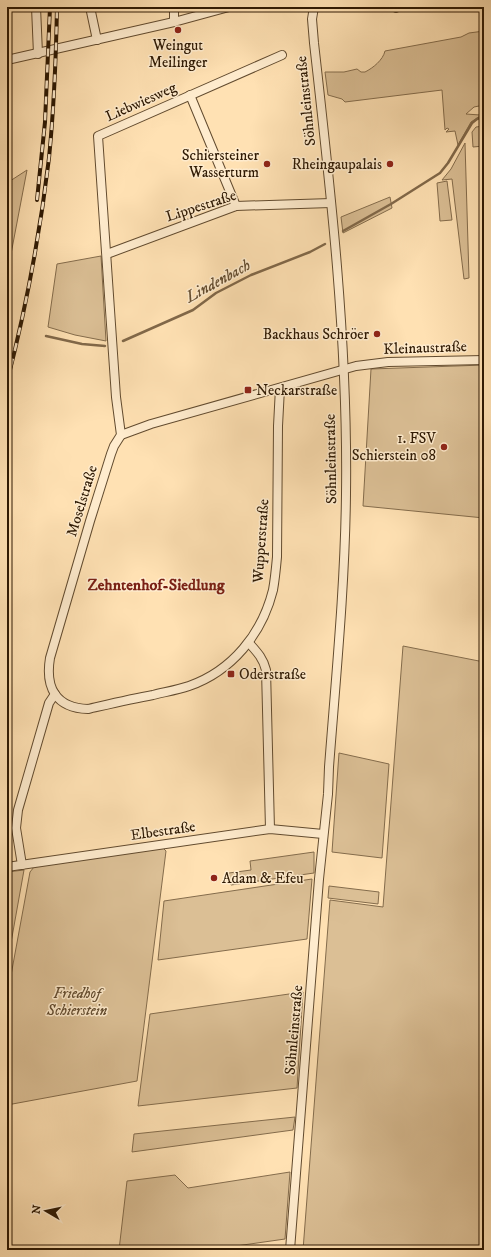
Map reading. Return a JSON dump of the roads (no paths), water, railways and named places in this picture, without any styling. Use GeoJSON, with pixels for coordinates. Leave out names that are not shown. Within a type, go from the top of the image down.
{"type":"FeatureCollection","features":[{"type":"Feature","properties":{"kind":"street"},"geometry":{"type":"LineString","coordinates":[[36,7],[38,54]]}},
{"type":"Feature","properties":{"kind":"street"},"geometry":{"type":"LineString","coordinates":[[90,7],[97,40]]}},
{"type":"Feature","properties":{"kind":"street"},"geometry":{"type":"LineString","coordinates":[[174,7],[174,22]]}},
{"type":"Feature","properties":{"kind":"street"},"geometry":{"type":"LineString","coordinates":[[7,60],[174,22],[229,7]]}},
{"type":"Feature","properties":{"kind":"street","name":"Söhnleinstraße"},"geometry":{"type":"LineString","coordinates":[[290,1250],[326,812],[324,795],[329,767],[344,556],[346,464],[341,305],[314,43],[312,19],[314,7]]}},
{"type":"Feature","properties":{"kind":"street","name":"Liebwiesweg"},"geometry":{"type":"LineString","coordinates":[[107,254],[98,136],[282,55]]}},
{"type":"Feature","properties":{"kind":"street"},"geometry":{"type":"LineString","coordinates":[[190,95],[236,206]]}},
{"type":"Feature","properties":{"kind":"street","name":"Lippestraße"},"geometry":{"type":"LineString","coordinates":[[107,254],[236,206],[331,203]]}},
{"type":"Feature","properties":{"kind":"street"},"geometry":{"type":"LineString","coordinates":[[107,254],[116,397],[121,435],[151,424],[280,388],[344,368]]}},
{"type":"Feature","properties":{"kind":"street","name":"Kleinaustraße"},"geometry":{"type":"LineString","coordinates":[[344,368],[377,363],[484,360]]}},
{"type":"Feature","properties":{"kind":"street","name":"Wupperstraße"},"geometry":{"type":"LineString","coordinates":[[55,694],[60,702],[66,705],[77,709],[88,709],[190,686],[217,672],[239,655],[249,643],[258,628],[268,605],[273,590],[276,569],[280,388]]}},
{"type":"Feature","properties":{"kind":"street","name":"Moselstraße"},"geometry":{"type":"LineString","coordinates":[[55,694],[49,679],[48,668],[50,658],[111,454],[121,435]]}},
{"type":"Feature","properties":{"kind":"street"},"geometry":{"type":"LineString","coordinates":[[249,643],[264,661],[266,670],[270,829]]}},
{"type":"Feature","properties":{"kind":"street"},"geometry":{"type":"LineString","coordinates":[[22,865],[16,828],[18,810],[49,703],[55,694]]}},
{"type":"Feature","properties":{"kind":"street","name":"Elbestraße"},"geometry":{"type":"LineString","coordinates":[[7,867],[270,829],[323,834]]}},
{"type":"Feature","properties":{"kind":"waterway","name":"Lindenbach"},"geometry":{"type":"LineString","coordinates":[[343,231],[391,204],[440,173],[448,163],[472,123],[484,116]]}},
{"type":"Feature","properties":{"kind":"waterway","name":"Lindenbach"},"geometry":{"type":"LineString","coordinates":[[123,341],[193,310],[216,293],[251,275],[310,252],[325,244]]}},
{"type":"Feature","properties":{"kind":"waterway","name":"Lindenbach"},"geometry":{"type":"LineString","coordinates":[[46,336],[82,344],[105,346]]}},
{"type":"Feature","properties":{"kind":"railway"},"geometry":{"type":"LineString","coordinates":[[37,200],[45,122],[50,7]]}},
{"type":"Feature","properties":{"kind":"railway"},"geometry":{"type":"LineString","coordinates":[[7,382],[32,271],[49,158],[57,7]]}},
{"type":"Feature","properties":{"kind":"place","name":"Weingut Meilinger"},"geometry":{"type":"Point","coordinates":[178,30]}},
{"type":"Feature","properties":{"kind":"place","name":"Schiersteiner Wasserturm"},"geometry":{"type":"Point","coordinates":[267,164]}},
{"type":"Feature","properties":{"kind":"place","name":"Rheingaupalais"},"geometry":{"type":"Point","coordinates":[390,164]}},
{"type":"Feature","properties":{"kind":"place","name":"Backhaus Schröer"},"geometry":{"type":"Point","coordinates":[377,334]}},
{"type":"Feature","properties":{"kind":"place","name":"Neckarstraße"},"geometry":{"type":"Point","coordinates":[248,390]}},
{"type":"Feature","properties":{"kind":"place","name":"1. FSV Schierstein 08"},"geometry":{"type":"Point","coordinates":[444,447]}},
{"type":"Feature","properties":{"kind":"place","name":"Oderstraße"},"geometry":{"type":"Point","coordinates":[231,674]}},
{"type":"Feature","properties":{"kind":"place","name":"Adam & Efeu"},"geometry":{"type":"Point","coordinates":[214,878]}},
{"type":"Feature","properties":{"kind":"district","name":"Zehntenhof-Siedlung"},"geometry":{"type":"Point","coordinates":[156,585]}},
{"type":"Feature","properties":{"kind":"park label","name":"Friedhof Schierstein"},"geometry":{"type":"Point","coordinates":[77,1002]}}]}
